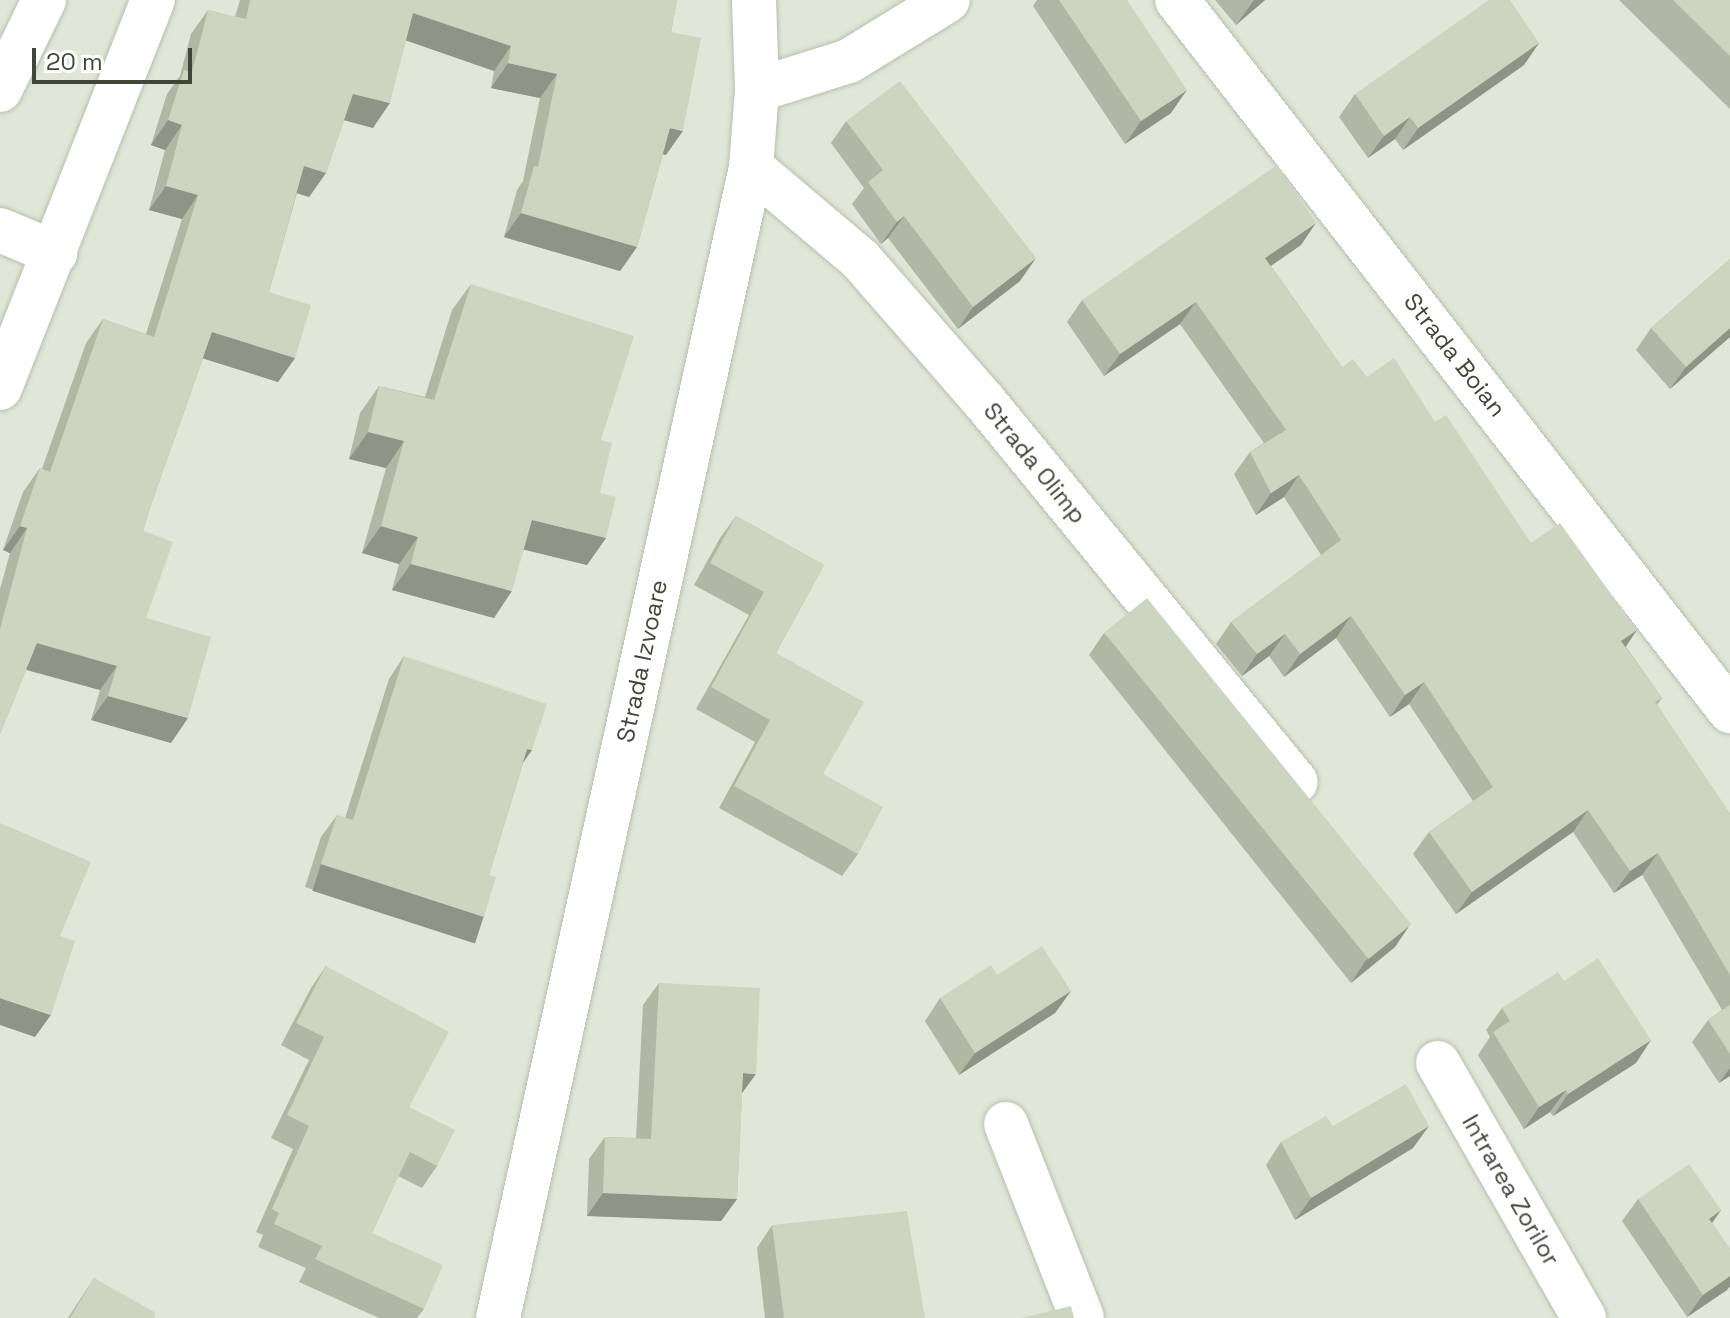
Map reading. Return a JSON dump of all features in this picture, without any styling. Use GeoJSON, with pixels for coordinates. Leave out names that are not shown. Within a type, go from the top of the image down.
{"type":"FeatureCollection","features":[{"type":"Feature","properties":{"kind":"street"},"geometry":{"type":"LineString","coordinates":[[0,90],[44,0]]}},
{"type":"Feature","properties":{"kind":"street"},"geometry":{"type":"LineString","coordinates":[[0,388],[153,0]]}},
{"type":"Feature","properties":{"kind":"street","name":"Strada Izvoare"},"geometry":{"type":"LineString","coordinates":[[498,1318],[751,167],[757,90],[754,0]]}},
{"type":"Feature","properties":{"kind":"street"},"geometry":{"type":"LineString","coordinates":[[757,90],[810,78],[849,61],[948,0]]}},
{"type":"Feature","properties":{"kind":"street","name":"Strada Boian"},"geometry":{"type":"LineString","coordinates":[[1177,0],[1730,711]]}},
{"type":"Feature","properties":{"kind":"street","name":"Strada Olimp"},"geometry":{"type":"LineString","coordinates":[[751,167],[860,259],[984,401],[1296,782]]}},
{"type":"Feature","properties":{"kind":"street"},"geometry":{"type":"LineString","coordinates":[[0,230],[55,253]]}},
{"type":"Feature","properties":{"kind":"street","name":"Intrarea Zorilor"},"geometry":{"type":"LineString","coordinates":[[1438,1063],[1584,1318]]}},
{"type":"Feature","properties":{"kind":"street"},"geometry":{"type":"LineString","coordinates":[[1006,1124],[1082,1318]]}},
{"type":"Feature","properties":{"kind":"shaded area"},"geometry":{"type":"Polygon","coordinates":[[[0,0],[1730,0],[1730,1318],[0,1318],[0,0]]]}},
{"type":"Feature","properties":{"kind":"building"},"geometry":{"type":"Polygon","coordinates":[[[250,0],[677,0],[671,32],[701,38],[683,131],[670,128],[637,247],[521,213],[534,166],[538,167],[557,74],[508,63],[511,46],[413,13],[390,103],[353,94],[326,173],[304,166],[269,292],[311,305],[295,358],[212,332],[150,508],[143,531],[173,542],[146,618],[211,637],[188,718],[108,696],[117,666],[37,643],[0,734],[0,629],[27,528],[20,526],[40,468],[50,472],[103,319],[154,337],[198,195],[166,186],[182,125],[168,120],[184,70],[192,72],[208,10],[246,19],[250,0]]]}},
{"type":"Feature","properties":{"kind":"building"},"geometry":{"type":"Polygon","coordinates":[[[1059,0],[1127,0],[1187,90],[1141,121],[1059,0]]]}},
{"type":"Feature","properties":{"kind":"building"},"geometry":{"type":"Polygon","coordinates":[[[1489,0],[1510,0],[1539,43],[1418,128],[1410,117],[1384,136],[1355,94],[1489,0]]]}},
{"type":"Feature","properties":{"kind":"building"},"geometry":{"type":"Polygon","coordinates":[[[1673,0],[1730,0],[1730,56],[1673,0]]]}},
{"type":"Feature","properties":{"kind":"building"},"geometry":{"type":"Polygon","coordinates":[[[900,81],[1036,258],[973,307],[904,216],[897,222],[868,182],[883,170],[846,121],[900,81]]]}},
{"type":"Feature","properties":{"kind":"building"},"geometry":{"type":"Polygon","coordinates":[[[1277,165],[1316,223],[1265,258],[1342,367],[1353,359],[1367,377],[1394,358],[1435,422],[1446,415],[1531,543],[1560,523],[1637,630],[1621,641],[1662,698],[1655,702],[1730,814],[1730,975],[1658,853],[1630,871],[1588,810],[1472,892],[1429,832],[1493,787],[1424,682],[1405,695],[1351,616],[1300,654],[1285,634],[1257,654],[1231,622],[1341,540],[1299,475],[1271,493],[1250,452],[1286,430],[1196,302],[1120,354],[1082,300],[1277,165]]]}},
{"type":"Feature","properties":{"kind":"building"},"geometry":{"type":"Polygon","coordinates":[[[1730,259],[1730,328],[1686,367],[1651,328],[1730,259]]]}},
{"type":"Feature","properties":{"kind":"building"},"geometry":{"type":"Polygon","coordinates":[[[471,284],[634,336],[601,440],[612,443],[600,493],[616,497],[606,538],[532,520],[512,591],[411,564],[418,537],[381,526],[404,441],[368,432],[379,386],[434,400],[471,284]]]}},
{"type":"Feature","properties":{"kind":"building"},"geometry":{"type":"Polygon","coordinates":[[[736,516],[824,565],[776,653],[864,702],[823,774],[883,807],[858,854],[734,786],[770,720],[711,687],[764,592],[710,563],[736,516]]]}},
{"type":"Feature","properties":{"kind":"building"},"geometry":{"type":"Polygon","coordinates":[[[1147,598],[1411,924],[1369,959],[1104,633],[1147,598]]]}},
{"type":"Feature","properties":{"kind":"building"},"geometry":{"type":"Polygon","coordinates":[[[404,656],[547,704],[532,750],[527,749],[489,875],[496,877],[484,917],[321,864],[337,815],[353,820],[404,656]]]}},
{"type":"Feature","properties":{"kind":"building"},"geometry":{"type":"Polygon","coordinates":[[[0,823],[91,862],[60,936],[75,941],[51,1015],[0,998],[0,823]]]}},
{"type":"Feature","properties":{"kind":"building"},"geometry":{"type":"Polygon","coordinates":[[[1042,946],[1071,991],[975,1053],[940,998],[991,965],[997,975],[1042,946]]]}},
{"type":"Feature","properties":{"kind":"building"},"geometry":{"type":"Polygon","coordinates":[[[1598,958],[1651,1040],[1568,1094],[1566,1090],[1539,1107],[1493,1032],[1510,1021],[1502,1008],[1558,972],[1564,981],[1598,958]]]}},
{"type":"Feature","properties":{"kind":"building"},"geometry":{"type":"Polygon","coordinates":[[[326,966],[449,1032],[409,1107],[455,1130],[437,1166],[410,1152],[372,1233],[443,1265],[424,1309],[315,1259],[322,1246],[274,1224],[279,1213],[272,1209],[309,1126],[287,1115],[324,1037],[296,1023],[326,966]]]}},
{"type":"Feature","properties":{"kind":"building"},"geometry":{"type":"Polygon","coordinates":[[[659,983],[760,988],[756,1074],[743,1073],[737,1199],[603,1193],[605,1137],[651,1139],[659,983]]]}},
{"type":"Feature","properties":{"kind":"building"},"geometry":{"type":"Polygon","coordinates":[[[1730,1005],[1730,1054],[1708,1020],[1730,1005]]]}},
{"type":"Feature","properties":{"kind":"building"},"geometry":{"type":"Polygon","coordinates":[[[1406,1084],[1429,1126],[1311,1198],[1281,1142],[1326,1116],[1333,1126],[1406,1084]]]}},
{"type":"Feature","properties":{"kind":"building"},"geometry":{"type":"Polygon","coordinates":[[[1689,1164],[1721,1210],[1709,1219],[1730,1249],[1730,1276],[1703,1295],[1638,1199],[1689,1164]]]}},
{"type":"Feature","properties":{"kind":"building"},"geometry":{"type":"Polygon","coordinates":[[[907,1211],[925,1318],[784,1318],[772,1225],[907,1211]]]}},
{"type":"Feature","properties":{"kind":"building"},"geometry":{"type":"Polygon","coordinates":[[[94,1278],[156,1313],[154,1318],[70,1318],[94,1278]]]}},
{"type":"Feature","properties":{"kind":"building"},"geometry":{"type":"Polygon","coordinates":[[[1071,1306],[1074,1318],[1022,1318],[1071,1306]]]}}]}
